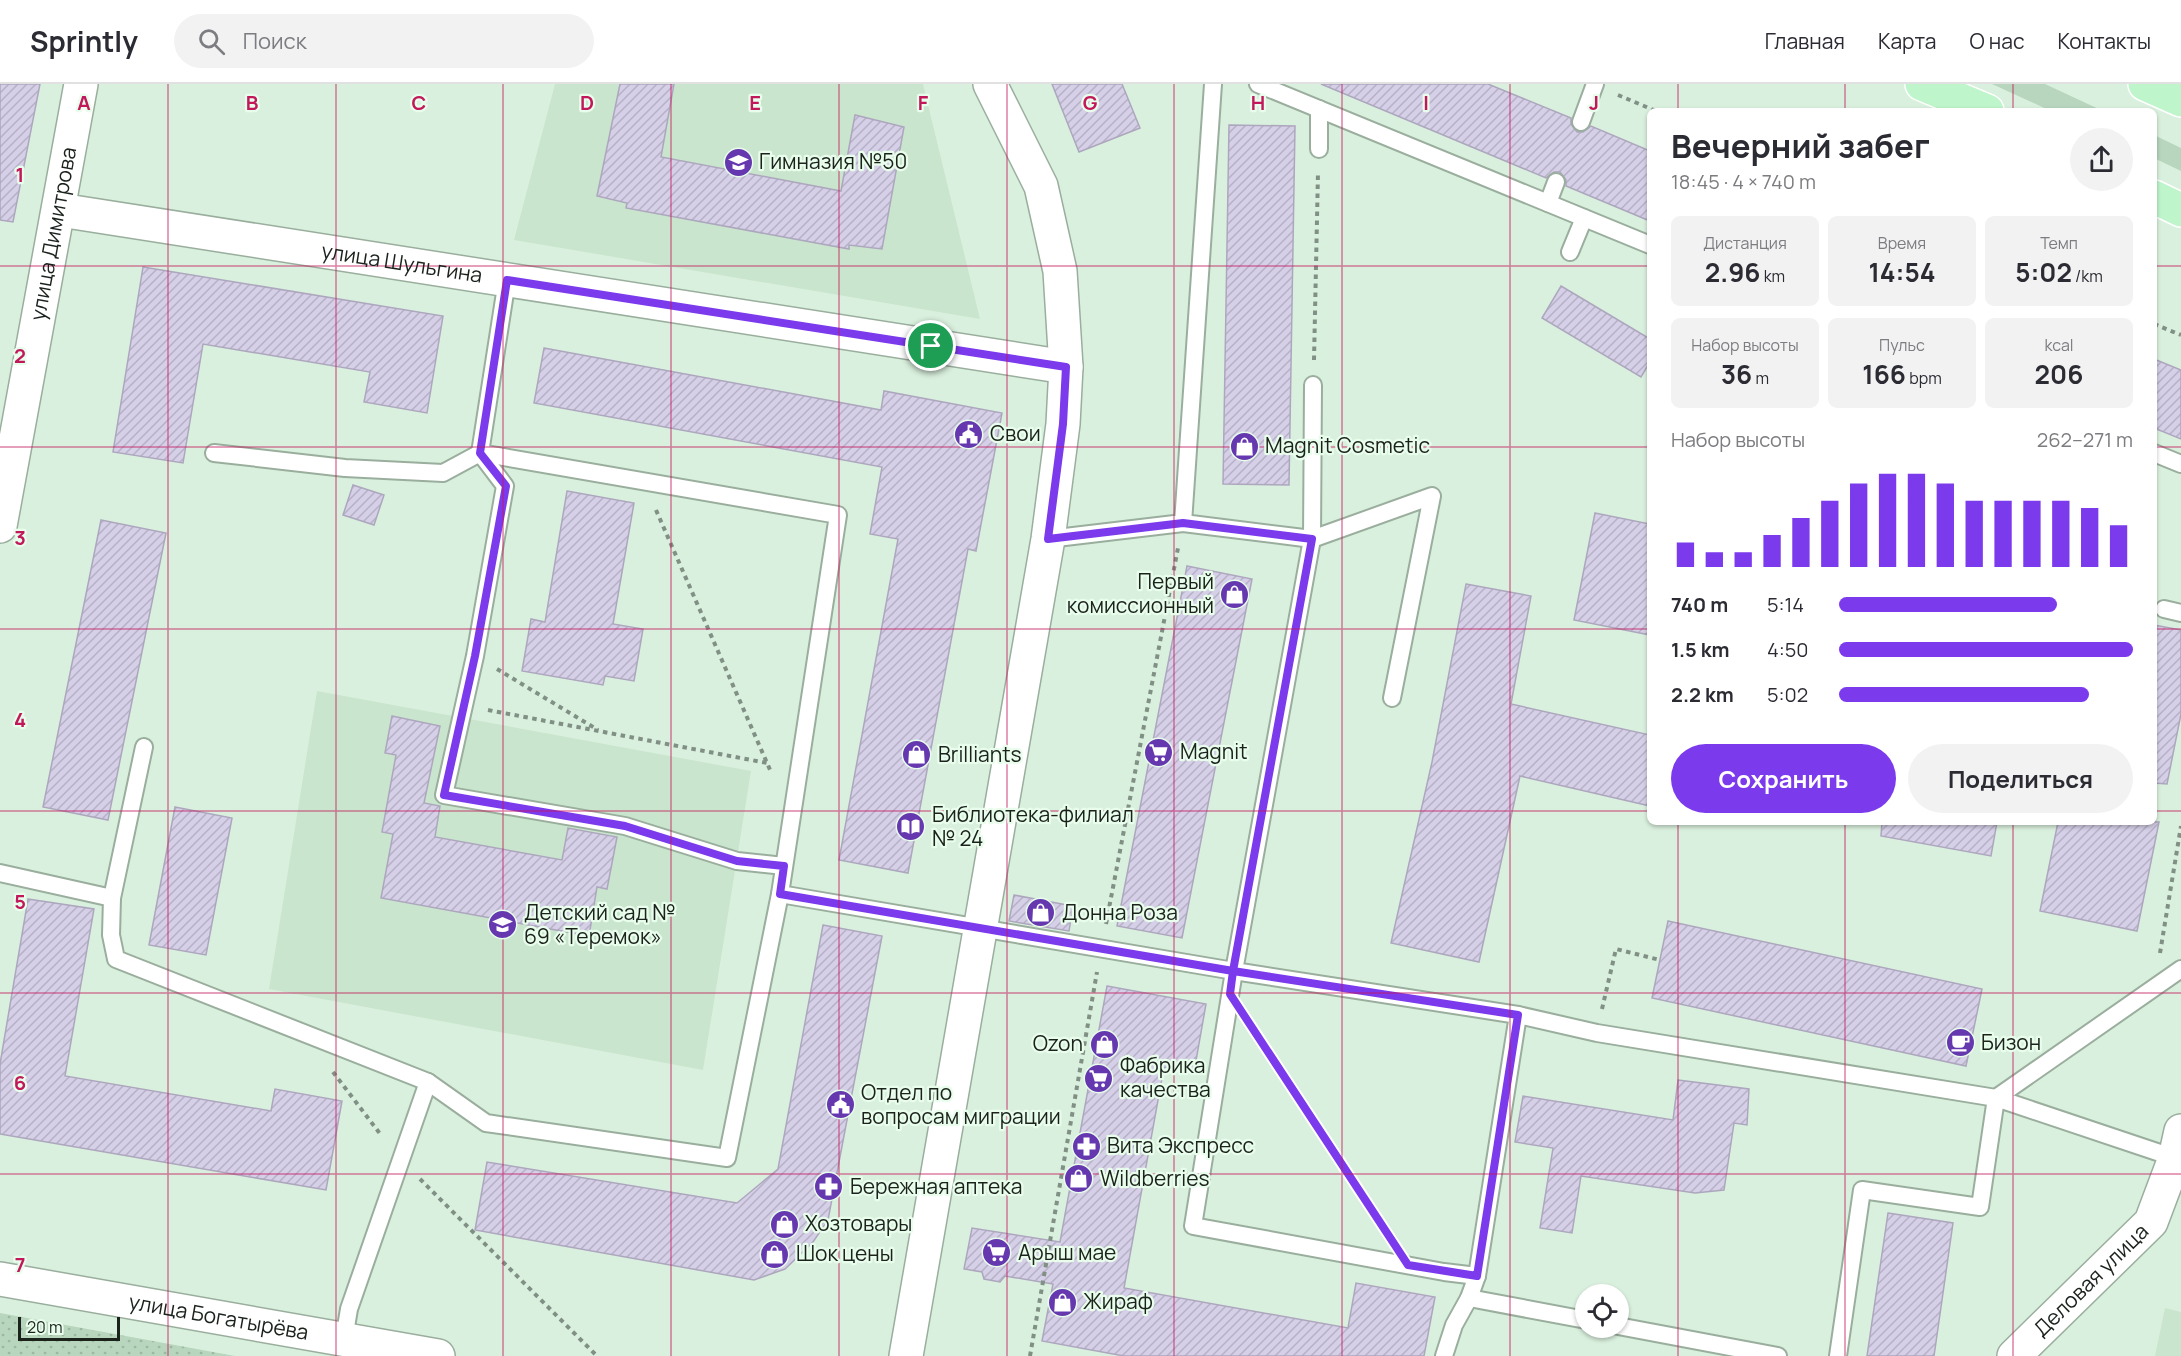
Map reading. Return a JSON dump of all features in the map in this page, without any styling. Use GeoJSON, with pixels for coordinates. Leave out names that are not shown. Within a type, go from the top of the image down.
{"type":"FeatureCollection","features":[{"type":"Feature","properties":{"kind":"main road"},"geometry":{"type":"LineString","coordinates":[[1922,84],[1980,108]]}},
{"type":"Feature","properties":{"kind":"main road"},"geometry":{"type":"LineString","coordinates":[[2145,84],[2181,100]]}},
{"type":"Feature","properties":{"kind":"main road"},"geometry":{"type":"LineString","coordinates":[[2157,198],[2181,210]]}},
{"type":"Feature","properties":{"kind":"street","name":"улица Димитрова"},"geometry":{"type":"LineString","coordinates":[[0,526],[60,210],[81,84]]}},
{"type":"Feature","properties":{"kind":"street"},"geometry":{"type":"LineString","coordinates":[[906,1356],[1048,539],[1063,424],[1066,367],[1060,271],[1041,186],[990,84]]}},
{"type":"Feature","properties":{"kind":"street","name":"улица Шульгина"},"geometry":{"type":"LineString","coordinates":[[60,210],[1066,367]]}},
{"type":"Feature","properties":{"kind":"street","name":"Деловая улица"},"geometry":{"type":"LineString","coordinates":[[2014,1356],[2151,1222],[2178,1145]]}},
{"type":"Feature","properties":{"kind":"street","name":"улица Богатырёва"},"geometry":{"type":"LineString","coordinates":[[0,1279],[438,1356]]}},
{"type":"Feature","properties":{"kind":"lane"},"geometry":{"type":"LineString","coordinates":[[1183,523],[1214,84]]}},
{"type":"Feature","properties":{"kind":"lane"},"geometry":{"type":"LineString","coordinates":[[1258,84],[1647,244]]}},
{"type":"Feature","properties":{"kind":"lane"},"geometry":{"type":"LineString","coordinates":[[1581,122],[1595,84]]}},
{"type":"Feature","properties":{"kind":"lane"},"geometry":{"type":"LineString","coordinates":[[1318,149],[1319,109]]}},
{"type":"Feature","properties":{"kind":"lane"},"geometry":{"type":"LineString","coordinates":[[1548,203],[1556,182]]}},
{"type":"Feature","properties":{"kind":"lane"},"geometry":{"type":"LineString","coordinates":[[1570,252],[1584,218]]}},
{"type":"Feature","properties":{"kind":"lane"},"geometry":{"type":"LineString","coordinates":[[507,280],[480,453],[506,486],[465,706],[444,795],[625,826],[737,861],[784,866]]}},
{"type":"Feature","properties":{"kind":"lane"},"geometry":{"type":"LineString","coordinates":[[1313,385],[1312,539],[1233,971],[1193,1226],[1477,1276]]}},
{"type":"Feature","properties":{"kind":"lane"},"geometry":{"type":"LineString","coordinates":[[144,747],[112,898],[111,935],[116,959],[428,1082],[486,1123],[727,1158],[780,894],[838,515],[480,453],[443,473],[345,468],[214,453]]}},
{"type":"Feature","properties":{"kind":"lane"},"geometry":{"type":"LineString","coordinates":[[2157,454],[2181,464]]}},
{"type":"Feature","properties":{"kind":"lane"},"geometry":{"type":"LineString","coordinates":[[1048,539],[1183,523],[1312,539],[1432,495],[1392,698]]}},
{"type":"Feature","properties":{"kind":"lane"},"geometry":{"type":"LineString","coordinates":[[2164,609],[2181,613]]}},
{"type":"Feature","properties":{"kind":"lane"},"geometry":{"type":"LineString","coordinates":[[0,873],[112,898]]}},
{"type":"Feature","properties":{"kind":"lane"},"geometry":{"type":"LineString","coordinates":[[780,894],[1233,971],[1518,1015],[1597,1033],[1996,1098],[2178,1145]]}},
{"type":"Feature","properties":{"kind":"lane"},"geometry":{"type":"LineString","coordinates":[[1838,1356],[1862,1190],[1980,1207],[1996,1098],[2181,969]]}},
{"type":"Feature","properties":{"kind":"lane"},"geometry":{"type":"LineString","coordinates":[[1444,1356],[1454,1325],[1469,1298],[1477,1276],[1518,1015]]}},
{"type":"Feature","properties":{"kind":"lane"},"geometry":{"type":"LineString","coordinates":[[344,1339],[349,1310],[428,1082]]}},
{"type":"Feature","properties":{"kind":"lane"},"geometry":{"type":"LineString","coordinates":[[1469,1298],[1575,1318]]}},
{"type":"Feature","properties":{"kind":"lane"},"geometry":{"type":"LineString","coordinates":[[1629,1328],[1778,1356]]}},
{"type":"Feature","properties":{"kind":"path"},"geometry":{"type":"LineString","coordinates":[[1595,84],[1649,108]]}},
{"type":"Feature","properties":{"kind":"path"},"geometry":{"type":"LineString","coordinates":[[1313,385],[1318,149]]}},
{"type":"Feature","properties":{"kind":"path"},"geometry":{"type":"LineString","coordinates":[[2157,325],[2181,335]]}},
{"type":"Feature","properties":{"kind":"path"},"geometry":{"type":"LineString","coordinates":[[643,482],[792,817]]}},
{"type":"Feature","properties":{"kind":"path"},"geometry":{"type":"LineString","coordinates":[[475,656],[602,732]]}},
{"type":"Feature","properties":{"kind":"path"},"geometry":{"type":"LineString","coordinates":[[465,706],[767,763]]}},
{"type":"Feature","properties":{"kind":"path"},"geometry":{"type":"LineString","coordinates":[[2155,987],[2181,826]]}},
{"type":"Feature","properties":{"kind":"path"},"geometry":{"type":"LineString","coordinates":[[1597,1033],[1616,949],[1660,960]]}},
{"type":"Feature","properties":{"kind":"path"},"geometry":{"type":"LineString","coordinates":[[1230,994],[1408,1265]]}},
{"type":"Feature","properties":{"kind":"path"},"geometry":{"type":"LineString","coordinates":[[301,1032],[401,1160],[596,1355]]}},
{"type":"Feature","properties":{"kind":"shaded area","name":"Гимназия №50"},"geometry":{"type":"Polygon","coordinates":[[[555,84],[923,84],[980,319],[514,240],[555,84]]]}},
{"type":"Feature","properties":{"kind":"shaded area"},"geometry":{"type":"Polygon","coordinates":[[[1992,84],[2045,84],[2097,108],[2044,108],[1992,84]]]}},
{"type":"Feature","properties":{"kind":"shaded area"},"geometry":{"type":"Polygon","coordinates":[[[2157,136],[2181,148],[2181,171],[2157,159],[2157,136]]]}},
{"type":"Feature","properties":{"kind":"shaded area","name":"Детский сад № 69 «Теремок»"},"geometry":{"type":"Polygon","coordinates":[[[317,691],[751,771],[703,1070],[269,989],[317,691]]]}},
{"type":"Feature","properties":{"kind":"shaded area"},"geometry":{"type":"Polygon","coordinates":[[[2165,1308],[2181,1312],[2181,1356],[2155,1356],[2165,1308]]]}},
{"type":"Feature","properties":{"kind":"shaded area"},"geometry":{"type":"Polygon","coordinates":[[[0,1313],[235,1356],[0,1356],[0,1313]]]}},
{"type":"Feature","properties":{"kind":"building"},"geometry":{"type":"Polygon","coordinates":[[[0,84],[40,84],[13,222],[0,220],[0,84]]]}},
{"type":"Feature","properties":{"kind":"building"},"geometry":{"type":"Polygon","coordinates":[[[620,84],[674,84],[661,157],[841,191],[855,115],[904,127],[882,249],[849,245],[849,249],[626,208],[627,203],[597,196],[620,84]]]}},
{"type":"Feature","properties":{"kind":"building"},"geometry":{"type":"Polygon","coordinates":[[[1052,84],[1122,84],[1140,128],[1079,152],[1052,84]]]}},
{"type":"Feature","properties":{"kind":"building"},"geometry":{"type":"Polygon","coordinates":[[[1321,84],[1488,84],[1571,118],[1571,124],[1577,132],[1583,132],[1591,126],[1647,150],[1647,220],[1566,186],[1566,180],[1560,172],[1554,172],[1546,178],[1321,84]]]}},
{"type":"Feature","properties":{"kind":"building"},"geometry":{"type":"Polygon","coordinates":[[[1229,125],[1295,126],[1289,485],[1223,484],[1229,125]]]}},
{"type":"Feature","properties":{"kind":"building"},"geometry":{"type":"Polygon","coordinates":[[[143,267],[443,316],[427,413],[364,402],[370,372],[203,344],[183,463],[113,452],[143,267]]]}},
{"type":"Feature","properties":{"kind":"building"},"geometry":{"type":"Polygon","coordinates":[[[1561,286],[1647,337],[1647,367],[1641,377],[1542,318],[1561,286]]]}},
{"type":"Feature","properties":{"kind":"building"},"geometry":{"type":"Polygon","coordinates":[[[544,348],[881,410],[884,391],[1002,413],[976,551],[968,549],[908,873],[839,860],[898,539],[870,534],[882,467],[534,403],[544,348]]]}},
{"type":"Feature","properties":{"kind":"building"},"geometry":{"type":"Polygon","coordinates":[[[2157,360],[2181,370],[2181,439],[2157,429],[2157,360]]]}},
{"type":"Feature","properties":{"kind":"building"},"geometry":{"type":"Polygon","coordinates":[[[353,485],[384,495],[374,525],[343,515],[353,485]]]}},
{"type":"Feature","properties":{"kind":"building"},"geometry":{"type":"Polygon","coordinates":[[[567,491],[634,503],[613,624],[643,629],[634,681],[605,676],[603,685],[522,671],[531,619],[545,622],[567,491]]]}},
{"type":"Feature","properties":{"kind":"building"},"geometry":{"type":"Polygon","coordinates":[[[1595,513],[1647,523],[1647,634],[1574,620],[1595,513]]]}},
{"type":"Feature","properties":{"kind":"building"},"geometry":{"type":"Polygon","coordinates":[[[101,520],[166,533],[108,820],[43,807],[101,520]]]}},
{"type":"Feature","properties":{"kind":"building"},"geometry":{"type":"Polygon","coordinates":[[[1187,566],[1252,579],[1182,938],[1117,926],[1187,566]]]}},
{"type":"Feature","properties":{"kind":"building"},"geometry":{"type":"Polygon","coordinates":[[[1466,584],[1531,596],[1511,704],[1647,734],[1647,805],[1520,776],[1479,962],[1391,943],[1432,762],[1466,584]]]}},
{"type":"Feature","properties":{"kind":"building"},"geometry":{"type":"Polygon","coordinates":[[[2157,626],[2181,630],[2181,714],[2167,784],[2157,783],[2157,626]]]}},
{"type":"Feature","properties":{"kind":"building"},"geometry":{"type":"Polygon","coordinates":[[[392,716],[440,726],[424,803],[440,806],[435,837],[562,860],[568,828],[617,837],[607,889],[597,887],[589,936],[381,898],[393,834],[382,832],[396,755],[385,753],[392,716]]]}},
{"type":"Feature","properties":{"kind":"building"},"geometry":{"type":"Polygon","coordinates":[[[175,807],[232,818],[206,955],[149,945],[175,807]]]}},
{"type":"Feature","properties":{"kind":"building"},"geometry":{"type":"Polygon","coordinates":[[[2159,822],[2137,931],[2040,911],[2057,825],[2157,825],[2159,822]]]}},
{"type":"Feature","properties":{"kind":"building"},"geometry":{"type":"Polygon","coordinates":[[[1882,825],[1996,825],[1991,856],[1881,836],[1882,825]]]}},
{"type":"Feature","properties":{"kind":"building","name":"Донна Роза"},"geometry":{"type":"Polygon","coordinates":[[[1014,895],[1073,906],[1069,931],[1009,921],[1014,895]]]}},
{"type":"Feature","properties":{"kind":"building"},"geometry":{"type":"Polygon","coordinates":[[[28,899],[94,909],[65,1076],[271,1111],[275,1089],[342,1101],[326,1190],[0,1134],[0,1064],[28,899]]]}},
{"type":"Feature","properties":{"kind":"building"},"geometry":{"type":"Polygon","coordinates":[[[1668,921],[1982,989],[1966,1066],[1652,998],[1668,921]]]}},
{"type":"Feature","properties":{"kind":"building"},"geometry":{"type":"Polygon","coordinates":[[[823,925],[882,936],[828,1220],[813,1242],[785,1269],[754,1280],[475,1230],[487,1162],[737,1203],[778,1169],[823,925]]]}},
{"type":"Feature","properties":{"kind":"building"},"geometry":{"type":"Polygon","coordinates":[[[1107,986],[1206,1004],[1194,1072],[1164,1067],[1124,1288],[1348,1328],[1356,1283],[1435,1297],[1424,1356],[1124,1356],[1042,1341],[1053,1284],[1005,1276],[1000,1282],[984,1279],[982,1272],[964,1269],[972,1228],[1060,1242],[1107,986]]]}},
{"type":"Feature","properties":{"kind":"building"},"geometry":{"type":"Polygon","coordinates":[[[1678,1080],[1749,1089],[1747,1125],[1734,1123],[1724,1190],[1695,1193],[1581,1176],[1572,1233],[1540,1228],[1553,1148],[1515,1142],[1523,1096],[1673,1120],[1678,1080]]]}},
{"type":"Feature","properties":{"kind":"building"},"geometry":{"type":"Polygon","coordinates":[[[1888,1213],[1953,1223],[1934,1356],[1867,1356],[1888,1213]]]}},
{"type":"Feature","properties":{"kind":"place","name":"Гимназия №50"},"geometry":{"type":"Point","coordinates":[738,162]}},
{"type":"Feature","properties":{"kind":"place","name":"Свои"},"geometry":{"type":"Point","coordinates":[969,434]}},
{"type":"Feature","properties":{"kind":"place","name":"Magnit Cosmetic"},"geometry":{"type":"Point","coordinates":[1244,446]}},
{"type":"Feature","properties":{"kind":"place","name":"Первый комиссионный"},"geometry":{"type":"Point","coordinates":[1235,594]}},
{"type":"Feature","properties":{"kind":"place","name":"Magnit"},"geometry":{"type":"Point","coordinates":[1159,752]}},
{"type":"Feature","properties":{"kind":"place","name":"Brilliants"},"geometry":{"type":"Point","coordinates":[917,755]}},
{"type":"Feature","properties":{"kind":"place","name":"Библиотека-филиал № 24"},"geometry":{"type":"Point","coordinates":[911,827]}},
{"type":"Feature","properties":{"kind":"place","name":"Донна Роза"},"geometry":{"type":"Point","coordinates":[1041,913]}},
{"type":"Feature","properties":{"kind":"place","name":"Детский сад № 69 «Теремок»"},"geometry":{"type":"Point","coordinates":[503,925]}},
{"type":"Feature","properties":{"kind":"place","name":"Бизон"},"geometry":{"type":"Point","coordinates":[1960,1043]}},
{"type":"Feature","properties":{"kind":"place","name":"Ozon"},"geometry":{"type":"Point","coordinates":[1104,1044]}},
{"type":"Feature","properties":{"kind":"place","name":"Фабрика качества"},"geometry":{"type":"Point","coordinates":[1099,1078]}},
{"type":"Feature","properties":{"kind":"place","name":"Отдел по вопросам миграции"},"geometry":{"type":"Point","coordinates":[840,1105]}},
{"type":"Feature","properties":{"kind":"place","name":"Вита Экспресс"},"geometry":{"type":"Point","coordinates":[1086,1146]}},
{"type":"Feature","properties":{"kind":"place","name":"Wildberries"},"geometry":{"type":"Point","coordinates":[1079,1179]}},
{"type":"Feature","properties":{"kind":"place","name":"Бережная аптека"},"geometry":{"type":"Point","coordinates":[829,1187]}},
{"type":"Feature","properties":{"kind":"place","name":"Хозтовары"},"geometry":{"type":"Point","coordinates":[784,1224]}},
{"type":"Feature","properties":{"kind":"place","name":"Арыш мае"},"geometry":{"type":"Point","coordinates":[997,1253]}},
{"type":"Feature","properties":{"kind":"place","name":"Шок цены"},"geometry":{"type":"Point","coordinates":[775,1254]}},
{"type":"Feature","properties":{"kind":"place","name":"Жираф"},"geometry":{"type":"Point","coordinates":[1062,1302]}},
{"type":"Feature","properties":{"kind":"route"},"geometry":{"type":"LineString","coordinates":[[931,346],[507,280],[480,453],[506,486],[465,706],[444,795],[625,826],[737,861],[784,866],[780,894],[1233,971],[1230,994],[1408,1265],[1477,1276],[1518,1015],[1233,971],[1312,539],[1183,523],[1048,539],[1063,424],[1066,367],[931,346]]}}]}
